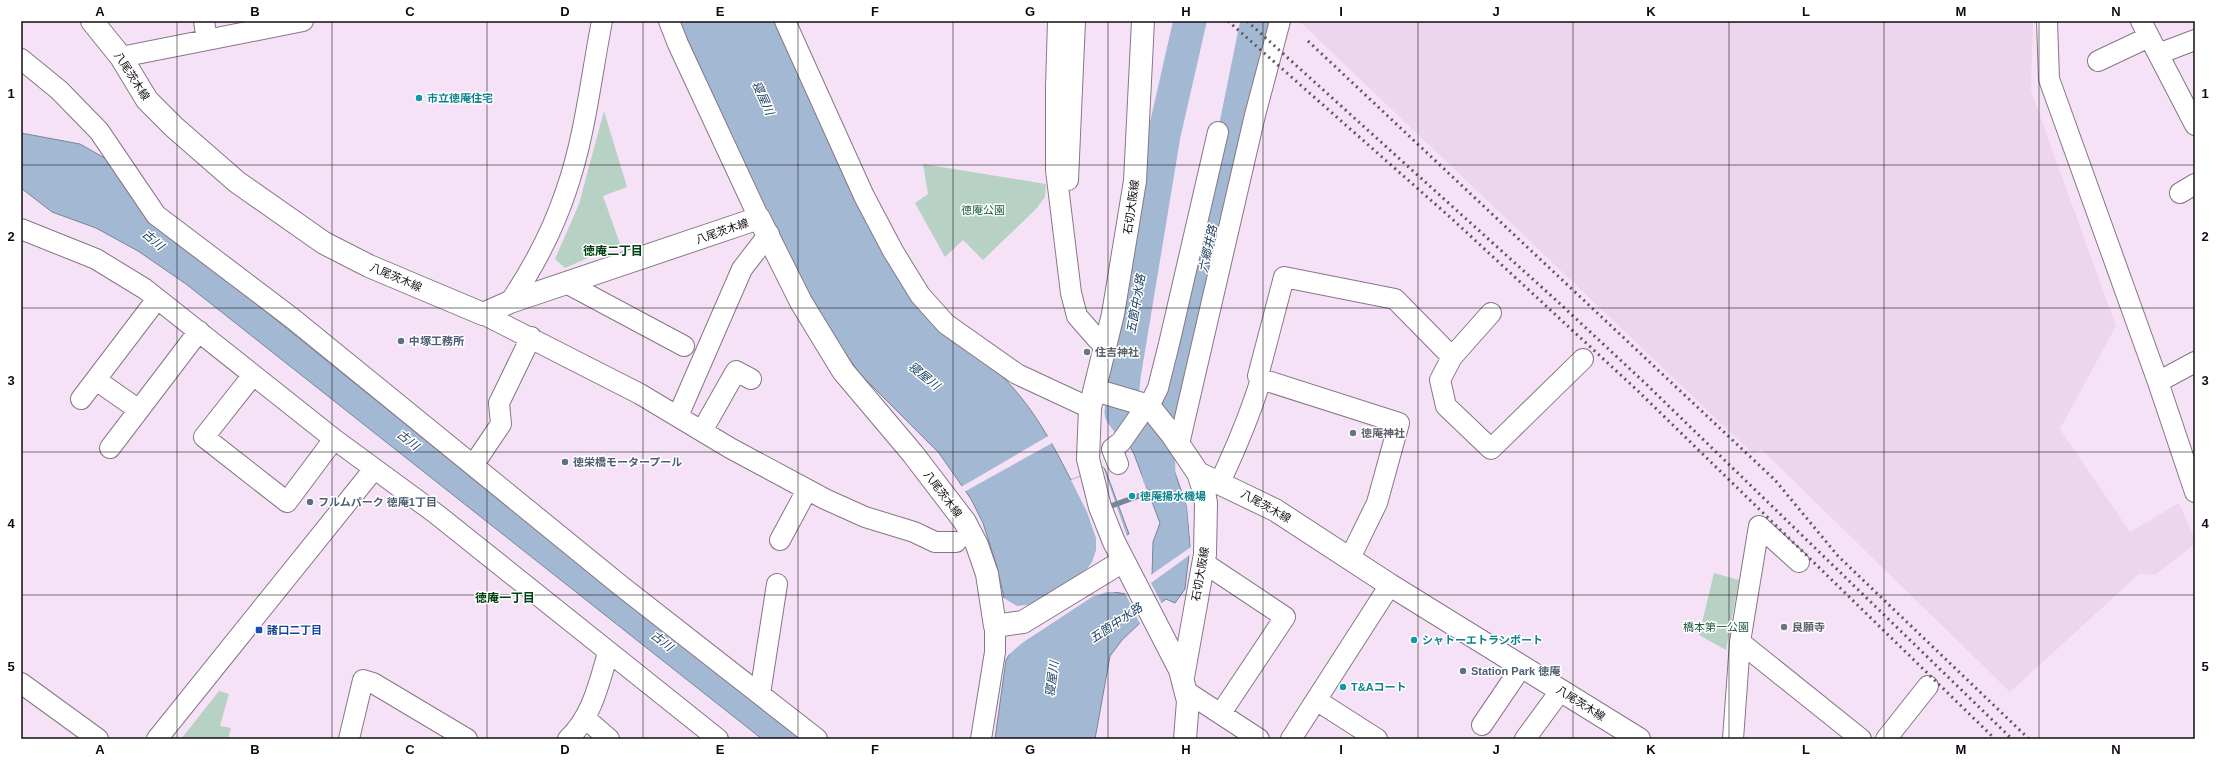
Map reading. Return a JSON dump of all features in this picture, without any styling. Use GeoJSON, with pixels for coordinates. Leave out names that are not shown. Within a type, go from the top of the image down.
{"type":"FeatureCollection","features":[{"type":"Feature","properties":{"kind":"main road","name":"八尾茨木線"},"geometry":{"type":"LineString","coordinates":[[92,21],[121,57],[147,100],[174,127],[237,182],[324,243],[369,266],[483,314],[510,302],[764,226],[801,302],[843,371],[913,454],[965,522],[977,545],[987,574],[998,626]]}},
{"type":"Feature","properties":{"kind":"main road","name":"石切大阪線"},"geometry":{"type":"LineString","coordinates":[[1098,397],[1122,264],[1135,181],[1143,21]]}},
{"type":"Feature","properties":{"kind":"main road"},"geometry":{"type":"LineString","coordinates":[[998,626],[1023,622],[1116,557],[1100,507],[1088,459],[1087,433],[1098,397],[1144,407],[1176,440],[1198,473]]}},
{"type":"Feature","properties":{"kind":"main road","name":"八尾茨木線"},"geometry":{"type":"LineString","coordinates":[[1198,473],[1220,482],[1275,510],[1390,585],[1639,739]]}},
{"type":"Feature","properties":{"kind":"main road","name":"石切大阪線"},"geometry":{"type":"LineString","coordinates":[[1184,739],[1188,708],[1185,684],[1185,657],[1204,563],[1206,503],[1198,473]]}},
{"type":"Feature","properties":{"kind":"main road","name":"石切大阪線"},"geometry":{"type":"LineString","coordinates":[[1116,557],[1136,583],[1185,684]]}},
{"type":"Feature","properties":{"kind":"street"},"geometry":{"type":"LineString","coordinates":[[121,57],[205,31],[303,21]]}},
{"type":"Feature","properties":{"kind":"street"},"geometry":{"type":"LineString","coordinates":[[510,302],[544,244],[566,191],[577,150],[602,21]]}},
{"type":"Feature","properties":{"kind":"street"},"geometry":{"type":"LineString","coordinates":[[669,21],[678,44],[764,226],[742,269],[678,416]]}},
{"type":"Feature","properties":{"kind":"street"},"geometry":{"type":"LineString","coordinates":[[785,21],[864,196],[893,251],[920,295],[946,324],[1017,374],[1098,397]]}},
{"type":"Feature","properties":{"kind":"street"},"geometry":{"type":"LineString","coordinates":[[1058,21],[1056,162],[1071,293],[1075,312],[1098,340],[1106,346]]}},
{"type":"Feature","properties":{"kind":"street"},"geometry":{"type":"LineString","coordinates":[[1060,207],[1069,173],[1075,21]]}},
{"type":"Feature","properties":{"kind":"street"},"geometry":{"type":"LineString","coordinates":[[1176,440],[1255,115],[1280,21]]}},
{"type":"Feature","properties":{"kind":"street"},"geometry":{"type":"LineString","coordinates":[[2047,21],[2049,79],[2194,484]]}},
{"type":"Feature","properties":{"kind":"street"},"geometry":{"type":"LineString","coordinates":[[2098,61],[2149,37],[2195,40]]}},
{"type":"Feature","properties":{"kind":"street"},"geometry":{"type":"LineString","coordinates":[[2149,37],[2193,115]]}},
{"type":"Feature","properties":{"kind":"street"},"geometry":{"type":"LineString","coordinates":[[21,59],[59,90],[99,131],[156,214],[292,318],[474,464],[620,584],[817,739]]}},
{"type":"Feature","properties":{"kind":"street"},"geometry":{"type":"LineString","coordinates":[[1118,464],[1112,449],[1121,442],[1158,388],[1218,132]]}},
{"type":"Feature","properties":{"kind":"street"},"geometry":{"type":"LineString","coordinates":[[21,229],[104,263],[137,283],[334,439],[435,513],[608,653],[718,739]]}},
{"type":"Feature","properties":{"kind":"street"},"geometry":{"type":"LineString","coordinates":[[1220,482],[1248,419],[1260,380],[1258,376],[1284,277],[1395,300],[1452,357]]}},
{"type":"Feature","properties":{"kind":"street"},"geometry":{"type":"LineString","coordinates":[[568,284],[684,346]]}},
{"type":"Feature","properties":{"kind":"street"},"geometry":{"type":"LineString","coordinates":[[81,399],[158,299]]}},
{"type":"Feature","properties":{"kind":"street"},"geometry":{"type":"LineString","coordinates":[[1491,313],[1452,357],[1440,380],[1446,406],[1491,449],[1583,359]]}},
{"type":"Feature","properties":{"kind":"street"},"geometry":{"type":"LineString","coordinates":[[483,314],[640,394],[702,431],[808,490],[850,510],[914,532],[935,542],[956,542]]}},
{"type":"Feature","properties":{"kind":"street"},"geometry":{"type":"LineString","coordinates":[[110,448],[199,331]]}},
{"type":"Feature","properties":{"kind":"street"},"geometry":{"type":"LineString","coordinates":[[474,464],[501,424],[499,403],[531,338]]}},
{"type":"Feature","properties":{"kind":"street"},"geometry":{"type":"LineString","coordinates":[[2158,382],[2195,362]]}},
{"type":"Feature","properties":{"kind":"street"},"geometry":{"type":"LineString","coordinates":[[702,431],[736,371],[751,379]]}},
{"type":"Feature","properties":{"kind":"street"},"geometry":{"type":"LineString","coordinates":[[253,375],[204,437],[287,502],[334,439]]}},
{"type":"Feature","properties":{"kind":"street"},"geometry":{"type":"LineString","coordinates":[[96,380],[139,410]]}},
{"type":"Feature","properties":{"kind":"street"},"geometry":{"type":"LineString","coordinates":[[1260,380],[1399,423],[1377,502],[1350,558]]}},
{"type":"Feature","properties":{"kind":"street"},"geometry":{"type":"LineString","coordinates":[[157,739],[374,469]]}},
{"type":"Feature","properties":{"kind":"street"},"geometry":{"type":"LineString","coordinates":[[780,540],[808,490]]}},
{"type":"Feature","properties":{"kind":"street"},"geometry":{"type":"LineString","coordinates":[[1733,739],[1740,642],[1759,526],[1799,562]]}},
{"type":"Feature","properties":{"kind":"street"},"geometry":{"type":"LineString","coordinates":[[1204,563],[1285,617],[1221,713]]}},
{"type":"Feature","properties":{"kind":"street"},"geometry":{"type":"LineString","coordinates":[[760,694],[777,584]]}},
{"type":"Feature","properties":{"kind":"street"},"geometry":{"type":"LineString","coordinates":[[1291,739],[1390,585]]}},
{"type":"Feature","properties":{"kind":"street"},"geometry":{"type":"LineString","coordinates":[[981,739],[998,626]]}},
{"type":"Feature","properties":{"kind":"street"},"geometry":{"type":"LineString","coordinates":[[1740,642],[1861,739]]}},
{"type":"Feature","properties":{"kind":"street"},"geometry":{"type":"LineString","coordinates":[[568,739],[578,730],[586,718],[608,653]]}},
{"type":"Feature","properties":{"kind":"street"},"geometry":{"type":"LineString","coordinates":[[1482,725],[1522,666]]}},
{"type":"Feature","properties":{"kind":"street"},"geometry":{"type":"LineString","coordinates":[[349,739],[363,680],[373,683],[467,739]]}},
{"type":"Feature","properties":{"kind":"street"},"geometry":{"type":"LineString","coordinates":[[21,683],[98,739]]}},
{"type":"Feature","properties":{"kind":"street"},"geometry":{"type":"LineString","coordinates":[[1185,684],[1221,713],[1259,739]]}},
{"type":"Feature","properties":{"kind":"street"},"geometry":{"type":"LineString","coordinates":[[1886,739],[1928,686]]}},
{"type":"Feature","properties":{"kind":"street"},"geometry":{"type":"LineString","coordinates":[[1525,739],[1561,690]]}},
{"type":"Feature","properties":{"kind":"street"},"geometry":{"type":"LineString","coordinates":[[1316,700],[1377,739]]}},
{"type":"Feature","properties":{"kind":"street"},"geometry":{"type":"LineString","coordinates":[[586,718],[609,739]]}},
{"type":"Feature","properties":{"kind":"shaded area"},"geometry":{"type":"Polygon","coordinates":[[[1299,21],[2033,21],[2031,91],[2116,326],[2060,429],[2130,532],[2179,503],[2195,539],[2195,544],[2155,575],[2139,574],[2010,692],[1762,450],[1752,453],[1299,21]]]}},
{"type":"Feature","properties":{"kind":"green space"},"geometry":{"type":"Polygon","coordinates":[[[604,111],[627,187],[603,196],[620,244],[565,268],[555,259],[579,204],[604,111]]]}},
{"type":"Feature","properties":{"kind":"green space","name":"徳庵公園"},"geometry":{"type":"Polygon","coordinates":[[[923,164],[1046,184],[1045,197],[1037,208],[983,260],[963,240],[945,257],[915,203],[928,194],[923,164]]]}},
{"type":"Feature","properties":{"kind":"green space","name":"橋本第一公園"},"geometry":{"type":"Polygon","coordinates":[[[1714,573],[1739,580],[1726,650],[1699,635],[1714,573]]]}},
{"type":"Feature","properties":{"kind":"green space"},"geometry":{"type":"Polygon","coordinates":[[[219,691],[229,694],[220,726],[231,728],[228,739],[181,739],[219,691]]]}},
{"type":"Feature","properties":{"kind":"water","name":"寝屋川"},"geometry":{"type":"Polygon","coordinates":[[[679,21],[777,21],[874,231],[989,364],[1015,390],[1045,432],[1071,480],[1103,467],[1105,469],[1129,534],[1096,550],[1114,592],[1126,594],[1152,576],[1153,542],[1160,523],[1134,454],[1115,419],[1113,407],[1131,411],[1145,421],[1166,447],[1187,507],[1190,546],[1185,589],[1175,603],[1166,599],[1162,602],[1122,640],[1110,656],[1095,739],[995,739],[1006,660],[1009,655],[1004,598],[997,567],[983,523],[971,499],[939,453],[860,374],[822,320],[766,211],[679,21]]]}},
{"type":"Feature","properties":{"kind":"water","name":"古川"},"geometry":{"type":"Polygon","coordinates":[[[21,133],[80,144],[108,160],[173,237],[434,447],[474,476],[807,739],[762,739],[186,284],[138,251],[96,228],[52,212],[21,188],[21,133]]]}},
{"type":"Feature","properties":{"kind":"pier"},"geometry":{"type":"Polygon","coordinates":[[[1050,435],[1054,442],[964,492],[961,487],[1050,435]]]}},
{"type":"Feature","properties":{"kind":"pier"},"geometry":{"type":"Polygon","coordinates":[[[1103,467],[1127,536],[1103,547],[1103,549],[1099,551],[1118,592],[1107,592],[1092,597],[1022,643],[1004,659],[1007,654],[1002,597],[1017,606],[1035,604],[1086,570],[1092,562],[1096,550],[1096,538],[1087,512],[1071,480],[1103,467]]]}},
{"type":"Feature","properties":{"kind":"pier"},"geometry":{"type":"Polygon","coordinates":[[[1181,485],[1188,507],[1192,546],[1191,554],[1151,583],[1162,604],[1141,626],[1125,593],[1191,547],[1187,507],[1181,485]]]}},
{"type":"Feature","properties":{"kind":"waterway","name":"五箇中水路"},"geometry":{"type":"LineString","coordinates":[[1132,428],[1121,413],[1124,377],[1164,135],[1190,21]]}},
{"type":"Feature","properties":{"kind":"waterway","name":"六郷井路"},"geometry":{"type":"LineString","coordinates":[[1159,476],[1158,435],[1172,400],[1198,296],[1257,21]]}},
{"type":"Feature","properties":{"kind":"waterway"},"geometry":{"type":"LineString","coordinates":[[1111,506],[1155,490]]}},
{"type":"Feature","properties":{"kind":"railway"},"geometry":{"type":"LineString","coordinates":[[1228,21],[1451,218],[1638,391],[1995,739]]}},
{"type":"Feature","properties":{"kind":"railway"},"geometry":{"type":"LineString","coordinates":[[1247,21],[1557,301],[1645,383],[2012,739]]}},
{"type":"Feature","properties":{"kind":"railway"},"geometry":{"type":"LineString","coordinates":[[1308,41],[1775,480],[1838,556],[2029,739]]}},
{"type":"Feature","properties":{"kind":"place","name":"市立徳庵住宅"},"geometry":{"type":"Point","coordinates":[419,98]}},
{"type":"Feature","properties":{"kind":"place","name":"中塚工務所"},"geometry":{"type":"Point","coordinates":[401,341]}},
{"type":"Feature","properties":{"kind":"place","name":"住吉神社"},"geometry":{"type":"Point","coordinates":[1087,352]}},
{"type":"Feature","properties":{"kind":"place","name":"徳庵神社"},"geometry":{"type":"Point","coordinates":[1353,433]}},
{"type":"Feature","properties":{"kind":"place","name":"徳栄橋モータープール"},"geometry":{"type":"Point","coordinates":[565,462]}},
{"type":"Feature","properties":{"kind":"place","name":"徳庵揚水機場"},"geometry":{"type":"Point","coordinates":[1132,496]}},
{"type":"Feature","properties":{"kind":"place","name":"フルムパーク 徳庵1丁目"},"geometry":{"type":"Point","coordinates":[310,502]}},
{"type":"Feature","properties":{"kind":"place","name":"良願寺"},"geometry":{"type":"Point","coordinates":[1784,627]}},
{"type":"Feature","properties":{"kind":"place","name":"諸口二丁目"},"geometry":{"type":"Point","coordinates":[259,630]}},
{"type":"Feature","properties":{"kind":"place","name":"シャトーエトランボート"},"geometry":{"type":"Point","coordinates":[1414,640]}},
{"type":"Feature","properties":{"kind":"place","name":"Station Park 徳庵"},"geometry":{"type":"Point","coordinates":[1463,671]}},
{"type":"Feature","properties":{"kind":"place","name":"T&Aコート"},"geometry":{"type":"Point","coordinates":[1343,687]}},
{"type":"Feature","properties":{"kind":"district","name":"徳庵二丁目"},"geometry":{"type":"Point","coordinates":[613,251]}},
{"type":"Feature","properties":{"kind":"district","name":"徳庵一丁目"},"geometry":{"type":"Point","coordinates":[505,598]}}]}
